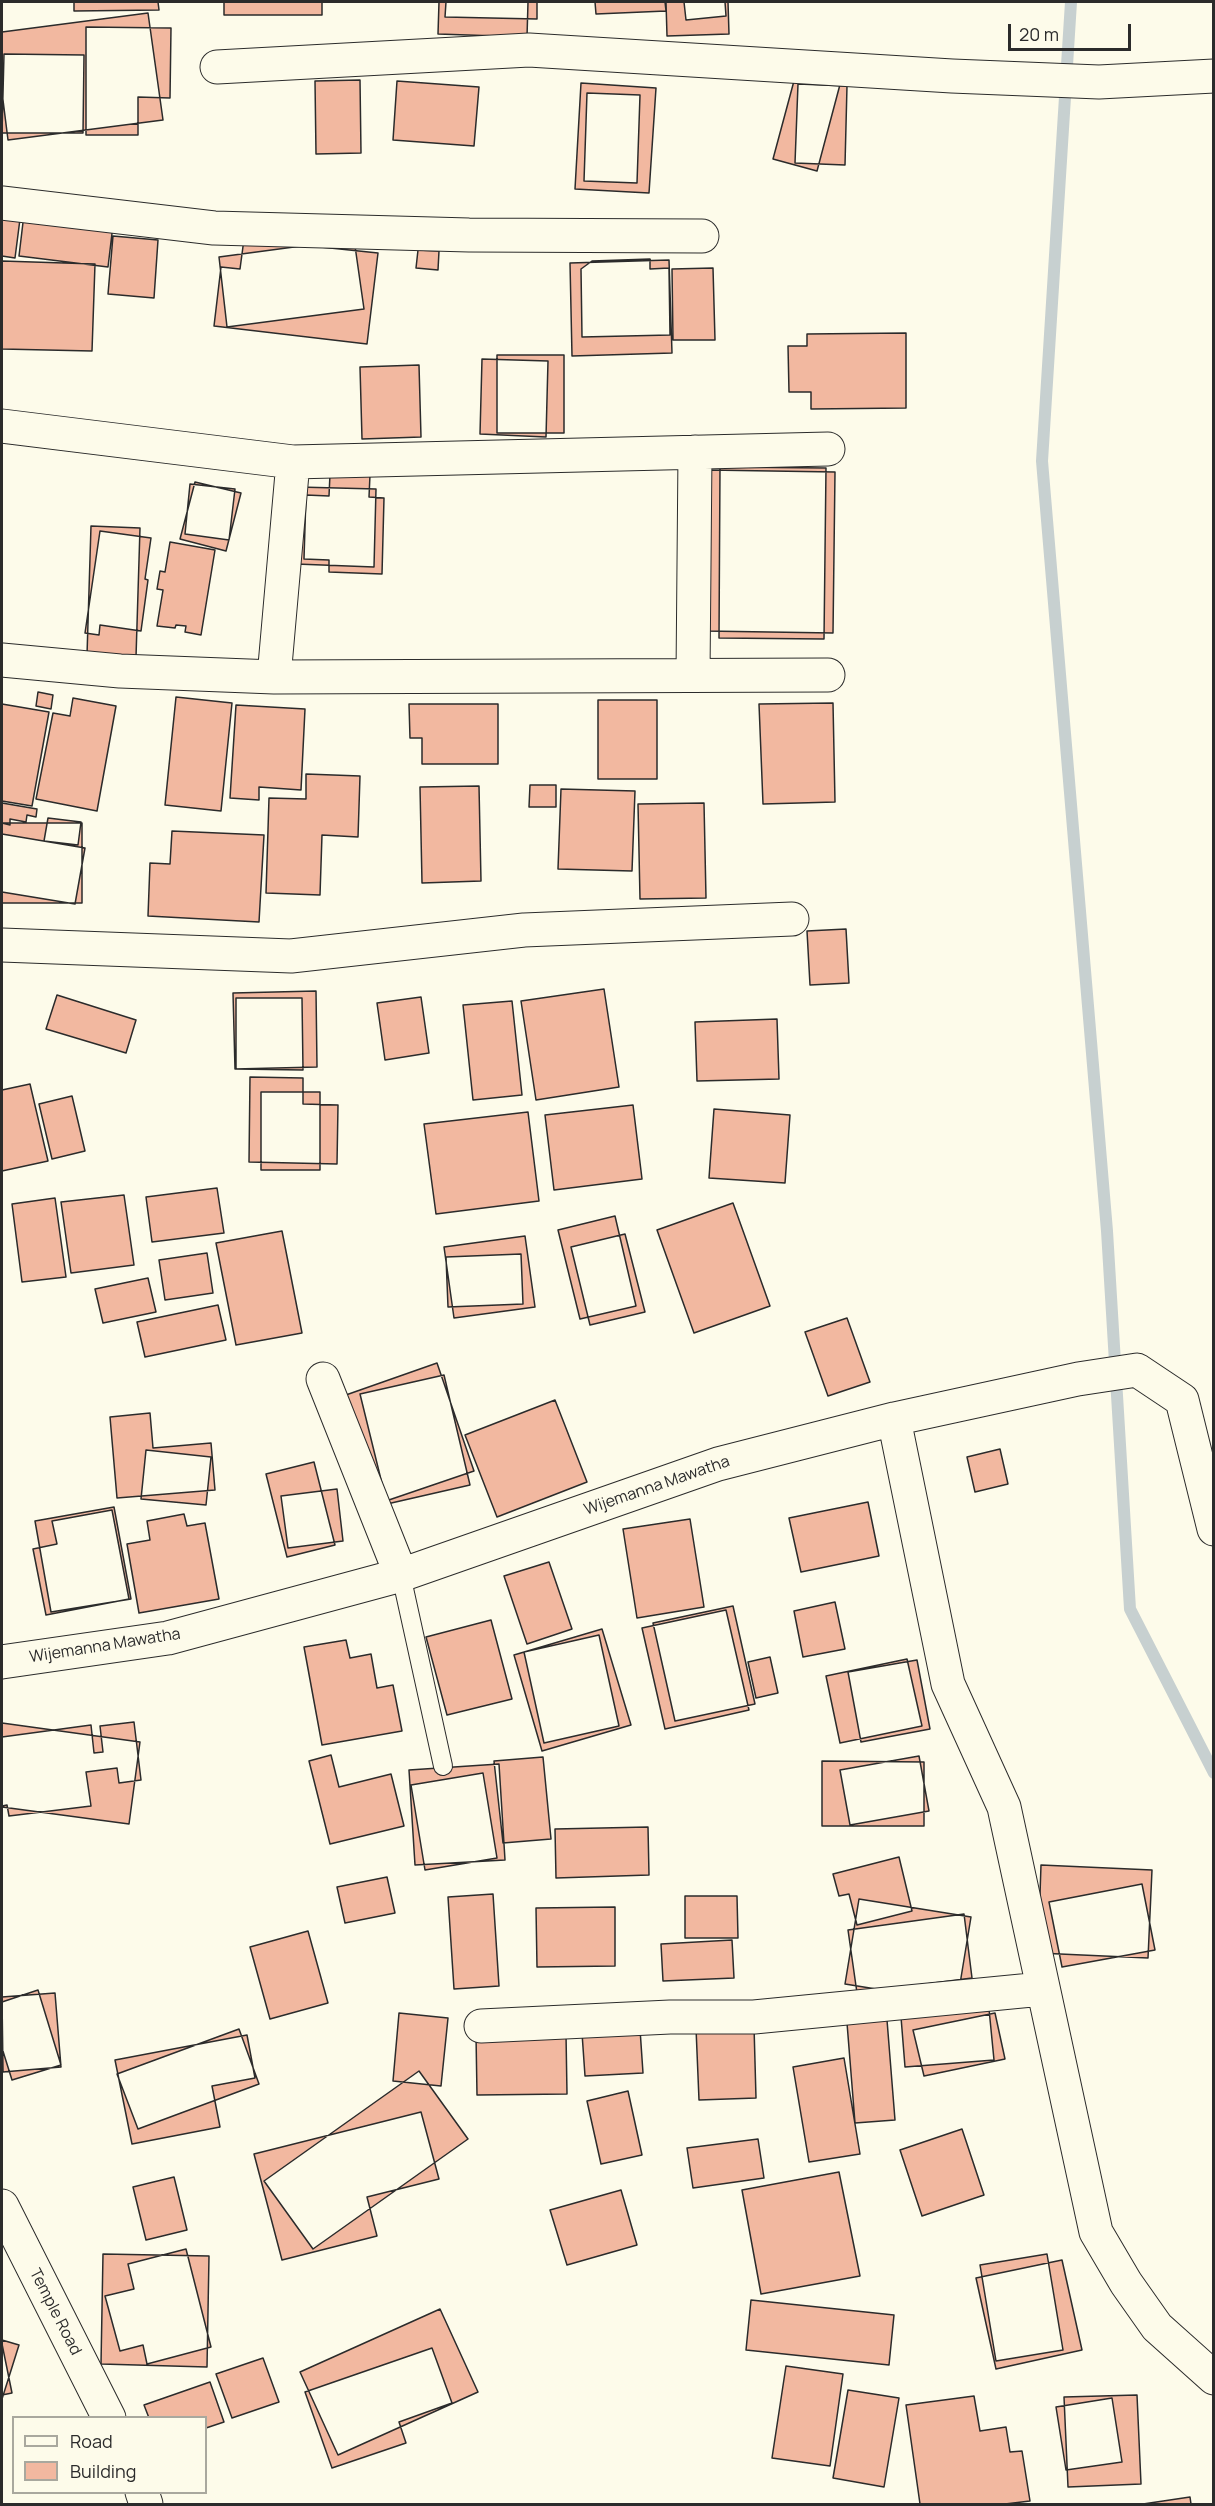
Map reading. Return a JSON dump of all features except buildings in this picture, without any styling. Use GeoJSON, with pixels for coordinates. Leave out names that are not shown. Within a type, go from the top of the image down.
{"type":"FeatureCollection","features":[{"type":"Feature","properties":{"kind":"street"},"geometry":{"type":"LineString","coordinates":[[217,67],[529,50],[952,76],[1099,82],[1214,76]]}},
{"type":"Feature","properties":{"kind":"street"},"geometry":{"type":"LineString","coordinates":[[2,203],[214,228],[469,235],[702,236]]}},
{"type":"Feature","properties":{"kind":"street"},"geometry":{"type":"LineString","coordinates":[[2,426],[293,462],[828,449]]}},
{"type":"Feature","properties":{"kind":"street"},"geometry":{"type":"LineString","coordinates":[[693,675],[695,452]]}},
{"type":"Feature","properties":{"kind":"street"},"geometry":{"type":"LineString","coordinates":[[274,677],[293,462]]}},
{"type":"Feature","properties":{"kind":"street"},"geometry":{"type":"LineString","coordinates":[[2,660],[120,670],[274,677],[828,675]]}},
{"type":"Feature","properties":{"kind":"street"},"geometry":{"type":"LineString","coordinates":[[2,945],[291,956],[524,930],[792,919]]}},
{"type":"Feature","properties":{"kind":"street","name":"Wijemanna Mawatha"},"geometry":{"type":"LineString","coordinates":[[2,1662],[168,1638],[401,1575],[718,1464],[894,1419],[1078,1379],[1137,1370],[1214,1420]]}},
{"type":"Feature","properties":{"kind":"street"},"geometry":{"type":"LineString","coordinates":[[323,1379],[401,1575]]}},
{"type":"Feature","properties":{"kind":"street"},"geometry":{"type":"LineString","coordinates":[[1182,1400],[1214,1530]]}},
{"type":"Feature","properties":{"kind":"street"},"geometry":{"type":"LineString","coordinates":[[894,1419],[948,1684],[1004,1807],[1096,2232],[1126,2283],[1157,2327],[1214,2378]]}},
{"type":"Feature","properties":{"kind":"street"},"geometry":{"type":"LineString","coordinates":[[480,2026],[754,2017],[1042,1989]]}},
{"type":"Feature","properties":{"kind":"street","name":"Temple Road"},"geometry":{"type":"LineString","coordinates":[[2,2206],[108,2416]]}},
{"type":"Feature","properties":{"kind":"lane"},"geometry":{"type":"LineString","coordinates":[[401,1575],[443,1766]]}},
{"type":"Feature","properties":{"kind":"waterway"},"geometry":{"type":"LineString","coordinates":[[1071,2],[1042,461],[1107,1231],[1130,1609],[1214,1773]]}}]}
